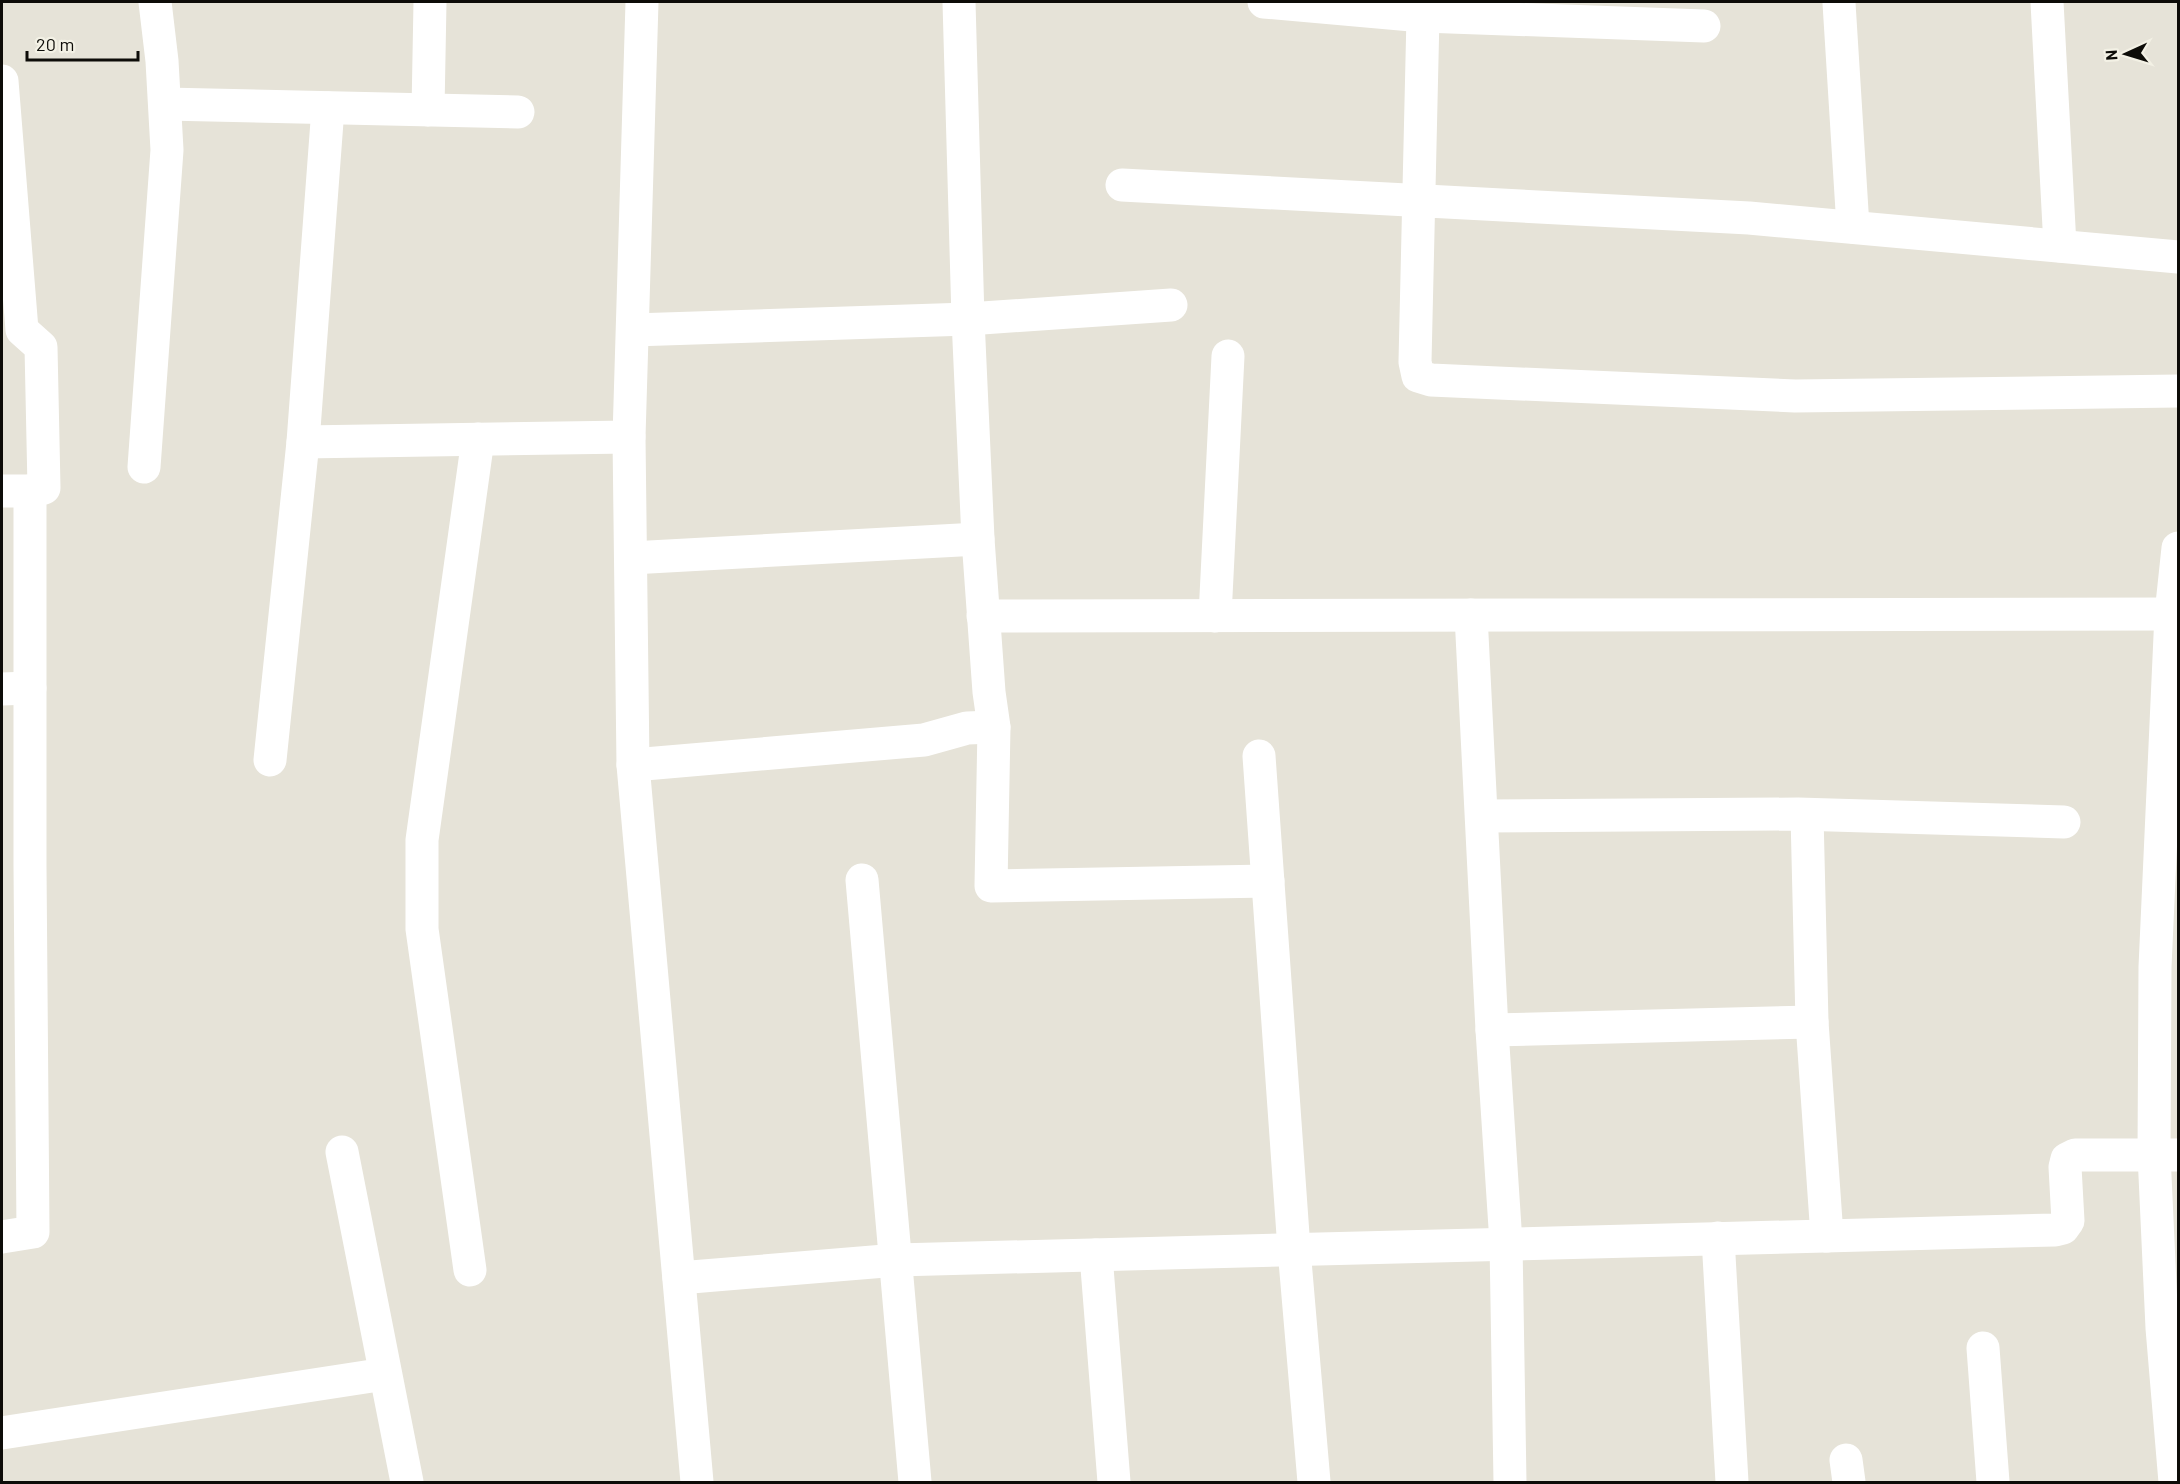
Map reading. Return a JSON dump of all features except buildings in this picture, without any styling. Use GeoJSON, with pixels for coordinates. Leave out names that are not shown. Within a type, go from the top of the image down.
{"type":"FeatureCollection","features":[{"type":"Feature","properties":{"kind":"street"},"geometry":{"type":"LineString","coordinates":[[144,467],[167,150],[162,61],[155,2]]}},
{"type":"Feature","properties":{"kind":"street"},"geometry":{"type":"LineString","coordinates":[[428,110],[430,2]]}},
{"type":"Feature","properties":{"kind":"street"},"geometry":{"type":"LineString","coordinates":[[642,2],[629,436],[633,765],[697,1482]]}},
{"type":"Feature","properties":{"kind":"street"},"geometry":{"type":"LineString","coordinates":[[959,2],[968,319],[978,539],[989,692],[994,727],[991,886],[1268,881]]}},
{"type":"Feature","properties":{"kind":"street"},"geometry":{"type":"LineString","coordinates":[[1264,2],[1423,16],[1704,26]]}},
{"type":"Feature","properties":{"kind":"street"},"geometry":{"type":"LineString","coordinates":[[2047,2],[2060,246]]}},
{"type":"Feature","properties":{"kind":"street"},"geometry":{"type":"LineString","coordinates":[[1839,3],[1853,227]]}},
{"type":"Feature","properties":{"kind":"street"},"geometry":{"type":"LineString","coordinates":[[1423,16],[1415,362],[1418,376],[1431,380],[1795,396],[2178,392]]}},
{"type":"Feature","properties":{"kind":"street"},"geometry":{"type":"LineString","coordinates":[[2,81],[22,330],[41,347],[44,488],[16,491],[16,866],[33,1232],[2,1237]]}},
{"type":"Feature","properties":{"kind":"street"},"geometry":{"type":"LineString","coordinates":[[165,104],[518,112]]}},
{"type":"Feature","properties":{"kind":"street"},"geometry":{"type":"LineString","coordinates":[[270,760],[303,442],[328,108]]}},
{"type":"Feature","properties":{"kind":"street"},"geometry":{"type":"LineString","coordinates":[[1122,185],[1749,218],[2178,257]]}},
{"type":"Feature","properties":{"kind":"street"},"geometry":{"type":"LineString","coordinates":[[633,330],[968,319],[1171,305]]}},
{"type":"Feature","properties":{"kind":"street"},"geometry":{"type":"LineString","coordinates":[[1215,616],[1228,356]]}},
{"type":"Feature","properties":{"kind":"street"},"geometry":{"type":"LineString","coordinates":[[303,442],[629,436]]}},
{"type":"Feature","properties":{"kind":"street"},"geometry":{"type":"LineString","coordinates":[[470,1270],[422,928],[422,840],[478,439]]}},
{"type":"Feature","properties":{"kind":"street"},"geometry":{"type":"LineString","coordinates":[[631,558],[978,539]]}},
{"type":"Feature","properties":{"kind":"street"},"geometry":{"type":"LineString","coordinates":[[2175,1482],[2166,1154],[2167,968],[2178,548]]}},
{"type":"Feature","properties":{"kind":"street"},"geometry":{"type":"LineString","coordinates":[[983,616],[2175,614]]}},
{"type":"Feature","properties":{"kind":"street"},"geometry":{"type":"LineString","coordinates":[[1472,615],[1492,1030],[1506,1243],[1510,1482]]}},
{"type":"Feature","properties":{"kind":"street"},"geometry":{"type":"LineString","coordinates":[[633,765],[924,740],[967,728],[994,727]]}},
{"type":"Feature","properties":{"kind":"street"},"geometry":{"type":"LineString","coordinates":[[1259,756],[1294,1249],[1314,1482]]}},
{"type":"Feature","properties":{"kind":"street"},"geometry":{"type":"LineString","coordinates":[[1482,816],[1807,815],[2064,822]]}},
{"type":"Feature","properties":{"kind":"street"},"geometry":{"type":"LineString","coordinates":[[1807,815],[1812,1022],[1827,1236]]}},
{"type":"Feature","properties":{"kind":"street"},"geometry":{"type":"LineString","coordinates":[[862,880],[915,1482]]}},
{"type":"Feature","properties":{"kind":"street"},"geometry":{"type":"LineString","coordinates":[[1492,1030],[1812,1022]]}},
{"type":"Feature","properties":{"kind":"street"},"geometry":{"type":"LineString","coordinates":[[342,1152],[407,1482]]}},
{"type":"Feature","properties":{"kind":"street"},"geometry":{"type":"LineString","coordinates":[[679,1278],[897,1260],[2055,1230],[2062,1228],[2068,1221],[2064,1167],[2067,1159],[2075,1155],[2166,1154]]}},
{"type":"Feature","properties":{"kind":"street"},"geometry":{"type":"LineString","coordinates":[[1718,1238],[1732,1482]]}},
{"type":"Feature","properties":{"kind":"street"},"geometry":{"type":"LineString","coordinates":[[1096,1255],[1114,1482]]}},
{"type":"Feature","properties":{"kind":"street"},"geometry":{"type":"LineString","coordinates":[[1983,1348],[1993,1482]]}},
{"type":"Feature","properties":{"kind":"street"},"geometry":{"type":"LineString","coordinates":[[2,1433],[385,1374]]}}]}
